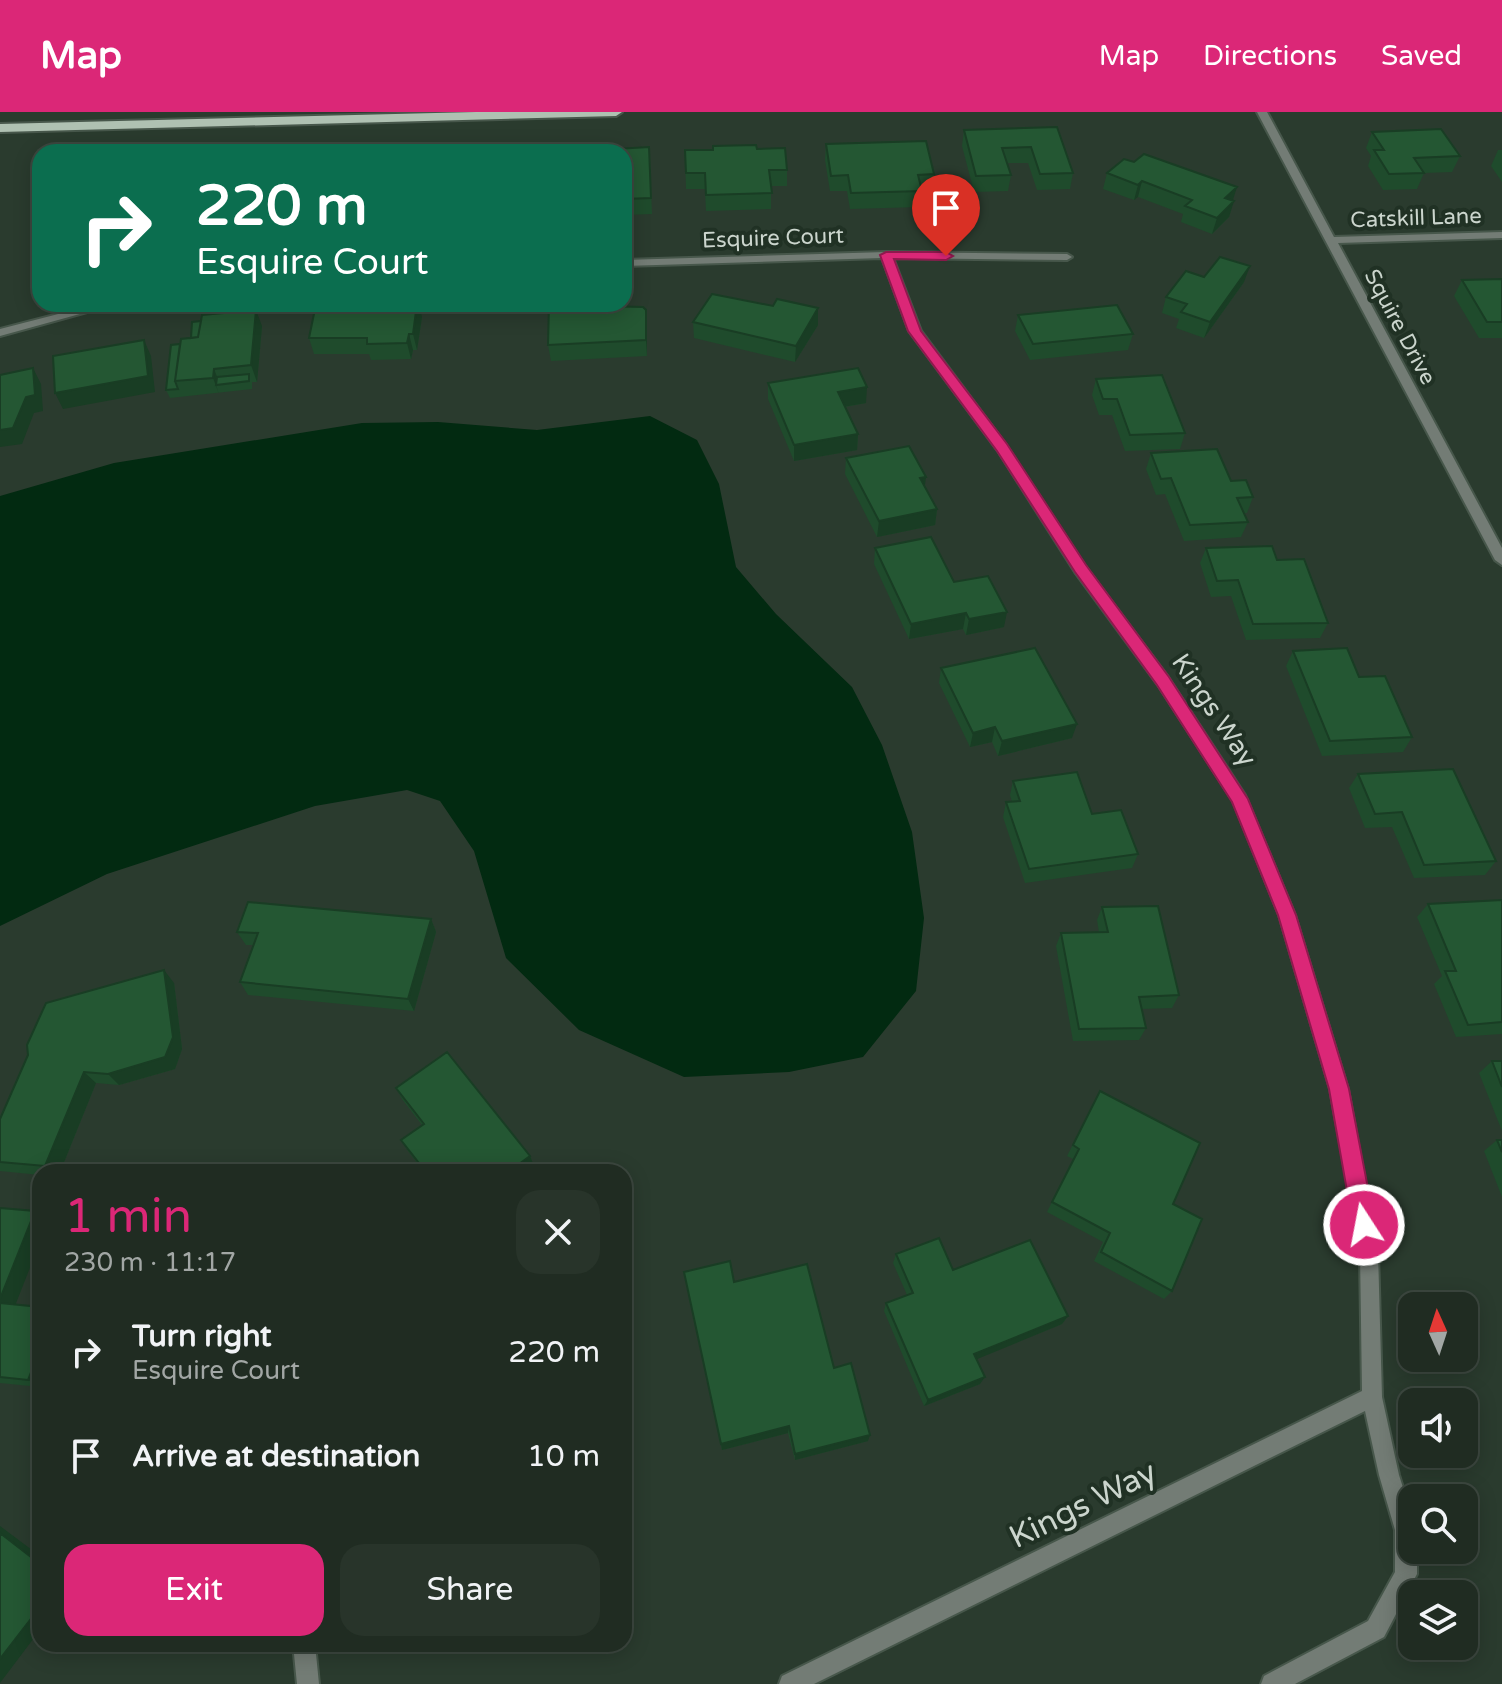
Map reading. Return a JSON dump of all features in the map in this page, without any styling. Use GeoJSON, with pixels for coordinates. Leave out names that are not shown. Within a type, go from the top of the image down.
{"type":"FeatureCollection","features":[{"type":"Feature","properties":{"kind":"main road"},"geometry":{"type":"LineString","coordinates":[[55,127],[61,112]]}},
{"type":"Feature","properties":{"kind":"main road"},"geometry":{"type":"LineString","coordinates":[[0,128],[616,112]]}},
{"type":"Feature","properties":{"kind":"street","name":"Squire Drive"},"geometry":{"type":"LineString","coordinates":[[1262,112],[1502,560]]}},
{"type":"Feature","properties":{"kind":"street","name":"Catskill Lane"},"geometry":{"type":"LineString","coordinates":[[1331,240],[1502,235]]}},
{"type":"Feature","properties":{"kind":"street","name":"Esquire Court"},"geometry":{"type":"LineString","coordinates":[[632,263],[886,255],[1067,257]]}},
{"type":"Feature","properties":{"kind":"street","name":"Kings Way"},"geometry":{"type":"LineString","coordinates":[[886,255],[915,331],[1002,448],[1080,569],[1163,681],[1240,799],[1287,915],[1339,1089],[1369,1252],[1372,1397],[1389,1475],[1406,1530],[1406,1574],[1376,1629],[1272,1684]]}},
{"type":"Feature","properties":{"kind":"street"},"geometry":{"type":"LineString","coordinates":[[0,333],[80,312]]}},
{"type":"Feature","properties":{"kind":"street","name":"Kings Way"},"geometry":{"type":"LineString","coordinates":[[790,1684],[824,1677],[1372,1397]]}},
{"type":"Feature","properties":{"kind":"street"},"geometry":{"type":"LineString","coordinates":[[305,1652],[308,1684]]}},
{"type":"Feature","properties":{"kind":"shaded area"},"geometry":{"type":"Polygon","coordinates":[[[650,416],[697,440],[719,484],[736,567],[776,614],[852,687],[882,745],[912,832],[924,918],[916,991],[863,1057],[789,1072],[684,1077],[579,1030],[506,958],[474,851],[440,801],[407,790],[315,806],[107,874],[0,926],[0,496],[114,463],[362,423],[438,422],[537,430],[650,416]]]}},
{"type":"Feature","properties":{"kind":"building"},"geometry":{"type":"Polygon","coordinates":[[[1057,127],[1073,173],[1040,174],[1031,147],[1002,148],[1011,175],[976,176],[964,130],[1057,127]]]}},
{"type":"Feature","properties":{"kind":"building"},"geometry":{"type":"Polygon","coordinates":[[[1441,129],[1460,156],[1414,158],[1424,173],[1389,174],[1374,150],[1384,150],[1372,132],[1441,129]]]}},
{"type":"Feature","properties":{"kind":"building"},"geometry":{"type":"Polygon","coordinates":[[[926,141],[934,174],[918,175],[922,191],[851,193],[848,175],[831,176],[826,144],[926,141]]]}},
{"type":"Feature","properties":{"kind":"building"},"geometry":{"type":"Polygon","coordinates":[[[756,145],[757,149],[785,148],[787,170],[769,170],[772,193],[706,195],[705,173],[686,173],[685,150],[756,145]]]}},
{"type":"Feature","properties":{"kind":"building"},"geometry":{"type":"Polygon","coordinates":[[[649,147],[651,198],[632,199],[632,148],[649,147]]]}},
{"type":"Feature","properties":{"kind":"building"},"geometry":{"type":"Polygon","coordinates":[[[1144,154],[1237,187],[1225,198],[1234,201],[1217,218],[1185,206],[1192,200],[1142,181],[1138,185],[1107,173],[1124,159],[1134,162],[1144,154]]]}},
{"type":"Feature","properties":{"kind":"building"},"geometry":{"type":"Polygon","coordinates":[[[1220,257],[1250,266],[1210,322],[1181,312],[1187,304],[1166,297],[1186,271],[1204,277],[1220,257]]]}},
{"type":"Feature","properties":{"kind":"building"},"geometry":{"type":"Polygon","coordinates":[[[1502,279],[1502,322],[1487,322],[1462,280],[1502,279]]]}},
{"type":"Feature","properties":{"kind":"building"},"geometry":{"type":"Polygon","coordinates":[[[712,294],[773,306],[777,299],[818,308],[796,346],[693,322],[712,294]]]}},
{"type":"Feature","properties":{"kind":"building"},"geometry":{"type":"Polygon","coordinates":[[[1117,305],[1133,334],[1033,344],[1018,315],[1117,305]]]}},
{"type":"Feature","properties":{"kind":"building"},"geometry":{"type":"Polygon","coordinates":[[[632,307],[646,310],[646,340],[548,345],[549,312],[632,312],[632,307]]]}},
{"type":"Feature","properties":{"kind":"building"},"geometry":{"type":"Polygon","coordinates":[[[256,312],[251,365],[214,369],[213,378],[175,381],[181,339],[198,337],[202,315],[256,312]]]}},
{"type":"Feature","properties":{"kind":"building"},"geometry":{"type":"Polygon","coordinates":[[[314,312],[416,312],[413,334],[409,334],[407,343],[367,344],[367,338],[309,338],[314,312]]]}},
{"type":"Feature","properties":{"kind":"building"},"geometry":{"type":"Polygon","coordinates":[[[201,321],[198,337],[191,338],[192,322],[201,321]]]}},
{"type":"Feature","properties":{"kind":"building"},"geometry":{"type":"Polygon","coordinates":[[[144,340],[148,376],[55,393],[53,356],[144,340]]]}},
{"type":"Feature","properties":{"kind":"building"},"geometry":{"type":"Polygon","coordinates":[[[180,344],[175,381],[178,389],[166,390],[171,345],[180,344]]]}},
{"type":"Feature","properties":{"kind":"building"},"geometry":{"type":"Polygon","coordinates":[[[33,368],[35,395],[26,397],[13,428],[0,430],[0,375],[33,368]]]}},
{"type":"Feature","properties":{"kind":"building"},"geometry":{"type":"Polygon","coordinates":[[[858,368],[867,387],[838,392],[858,434],[794,445],[768,383],[858,368]]]}},
{"type":"Feature","properties":{"kind":"building"},"geometry":{"type":"Polygon","coordinates":[[[249,374],[249,381],[216,385],[217,377],[249,374]]]}},
{"type":"Feature","properties":{"kind":"building"},"geometry":{"type":"Polygon","coordinates":[[[1162,375],[1185,433],[1130,435],[1117,399],[1103,399],[1096,379],[1162,375]]]}},
{"type":"Feature","properties":{"kind":"building"},"geometry":{"type":"Polygon","coordinates":[[[909,446],[926,477],[920,478],[937,509],[879,521],[846,458],[909,446]]]}},
{"type":"Feature","properties":{"kind":"building"},"geometry":{"type":"Polygon","coordinates":[[[1217,449],[1231,481],[1246,480],[1253,497],[1237,498],[1248,522],[1190,525],[1171,478],[1161,479],[1151,453],[1217,449]]]}},
{"type":"Feature","properties":{"kind":"building"},"geometry":{"type":"Polygon","coordinates":[[[931,537],[954,582],[988,576],[1007,612],[969,619],[966,613],[911,624],[875,548],[931,537]]]}},
{"type":"Feature","properties":{"kind":"building"},"geometry":{"type":"Polygon","coordinates":[[[1272,546],[1277,560],[1304,559],[1328,623],[1253,624],[1238,580],[1217,581],[1206,548],[1272,546]]]}},
{"type":"Feature","properties":{"kind":"building"},"geometry":{"type":"Polygon","coordinates":[[[1035,648],[1077,724],[1002,741],[995,727],[973,733],[941,668],[1035,648]]]}},
{"type":"Feature","properties":{"kind":"building"},"geometry":{"type":"Polygon","coordinates":[[[1347,648],[1359,677],[1385,676],[1412,737],[1330,741],[1293,651],[1347,648]]]}},
{"type":"Feature","properties":{"kind":"building"},"geometry":{"type":"Polygon","coordinates":[[[1453,769],[1496,861],[1424,865],[1402,812],[1375,814],[1358,774],[1453,769]]]}},
{"type":"Feature","properties":{"kind":"building"},"geometry":{"type":"Polygon","coordinates":[[[1077,772],[1092,814],[1121,810],[1138,854],[1029,869],[1006,802],[1020,801],[1013,781],[1077,772]]]}},
{"type":"Feature","properties":{"kind":"building"},"geometry":{"type":"Polygon","coordinates":[[[1502,900],[1502,1022],[1468,1025],[1445,971],[1456,971],[1428,904],[1502,900]]]}},
{"type":"Feature","properties":{"kind":"building"},"geometry":{"type":"Polygon","coordinates":[[[248,902],[431,919],[408,999],[240,982],[258,933],[237,932],[248,902]]]}},
{"type":"Feature","properties":{"kind":"building"},"geometry":{"type":"Polygon","coordinates":[[[1158,906],[1179,995],[1139,997],[1146,1028],[1079,1029],[1061,933],[1108,932],[1102,907],[1158,906]]]}},
{"type":"Feature","properties":{"kind":"building"},"geometry":{"type":"Polygon","coordinates":[[[164,970],[173,1037],[165,1057],[108,1074],[84,1072],[46,1164],[0,1162],[0,1119],[28,1055],[27,1045],[46,1003],[164,970]]]}},
{"type":"Feature","properties":{"kind":"building"},"geometry":{"type":"Polygon","coordinates":[[[447,1052],[530,1156],[519,1164],[420,1164],[401,1140],[424,1124],[396,1088],[447,1052]]]}},
{"type":"Feature","properties":{"kind":"building"},"geometry":{"type":"Polygon","coordinates":[[[1492,1061],[1502,1061],[1502,1087],[1492,1061]]]}},
{"type":"Feature","properties":{"kind":"building"},"geometry":{"type":"Polygon","coordinates":[[[1100,1091],[1200,1143],[1173,1204],[1202,1219],[1172,1291],[1101,1252],[1110,1233],[1052,1202],[1079,1149],[1073,1145],[1100,1091]]]}},
{"type":"Feature","properties":{"kind":"building"},"geometry":{"type":"Polygon","coordinates":[[[0,1208],[32,1211],[32,1219],[0,1299],[0,1208]]]}},
{"type":"Feature","properties":{"kind":"building"},"geometry":{"type":"Polygon","coordinates":[[[939,1238],[953,1270],[1030,1240],[1068,1316],[974,1354],[985,1377],[928,1400],[886,1303],[913,1293],[896,1254],[939,1238]]]}},
{"type":"Feature","properties":{"kind":"building"},"geometry":{"type":"Polygon","coordinates":[[[730,1261],[734,1282],[807,1264],[834,1368],[851,1363],[870,1435],[795,1454],[789,1426],[721,1444],[684,1272],[730,1261]]]}},
{"type":"Feature","properties":{"kind":"building"},"geometry":{"type":"Polygon","coordinates":[[[0,1303],[32,1306],[32,1370],[28,1380],[0,1377],[0,1303]]]}},
{"type":"Feature","properties":{"kind":"building"},"geometry":{"type":"Polygon","coordinates":[[[0,1533],[32,1558],[32,1617],[0,1659],[0,1533]]]}},
{"type":"Feature","properties":{"kind":"route"},"geometry":{"type":"LineString","coordinates":[[946,256],[886,255],[915,331],[1002,448],[1080,569],[1163,681],[1240,799],[1287,915],[1339,1089],[1364,1225]]}}]}
